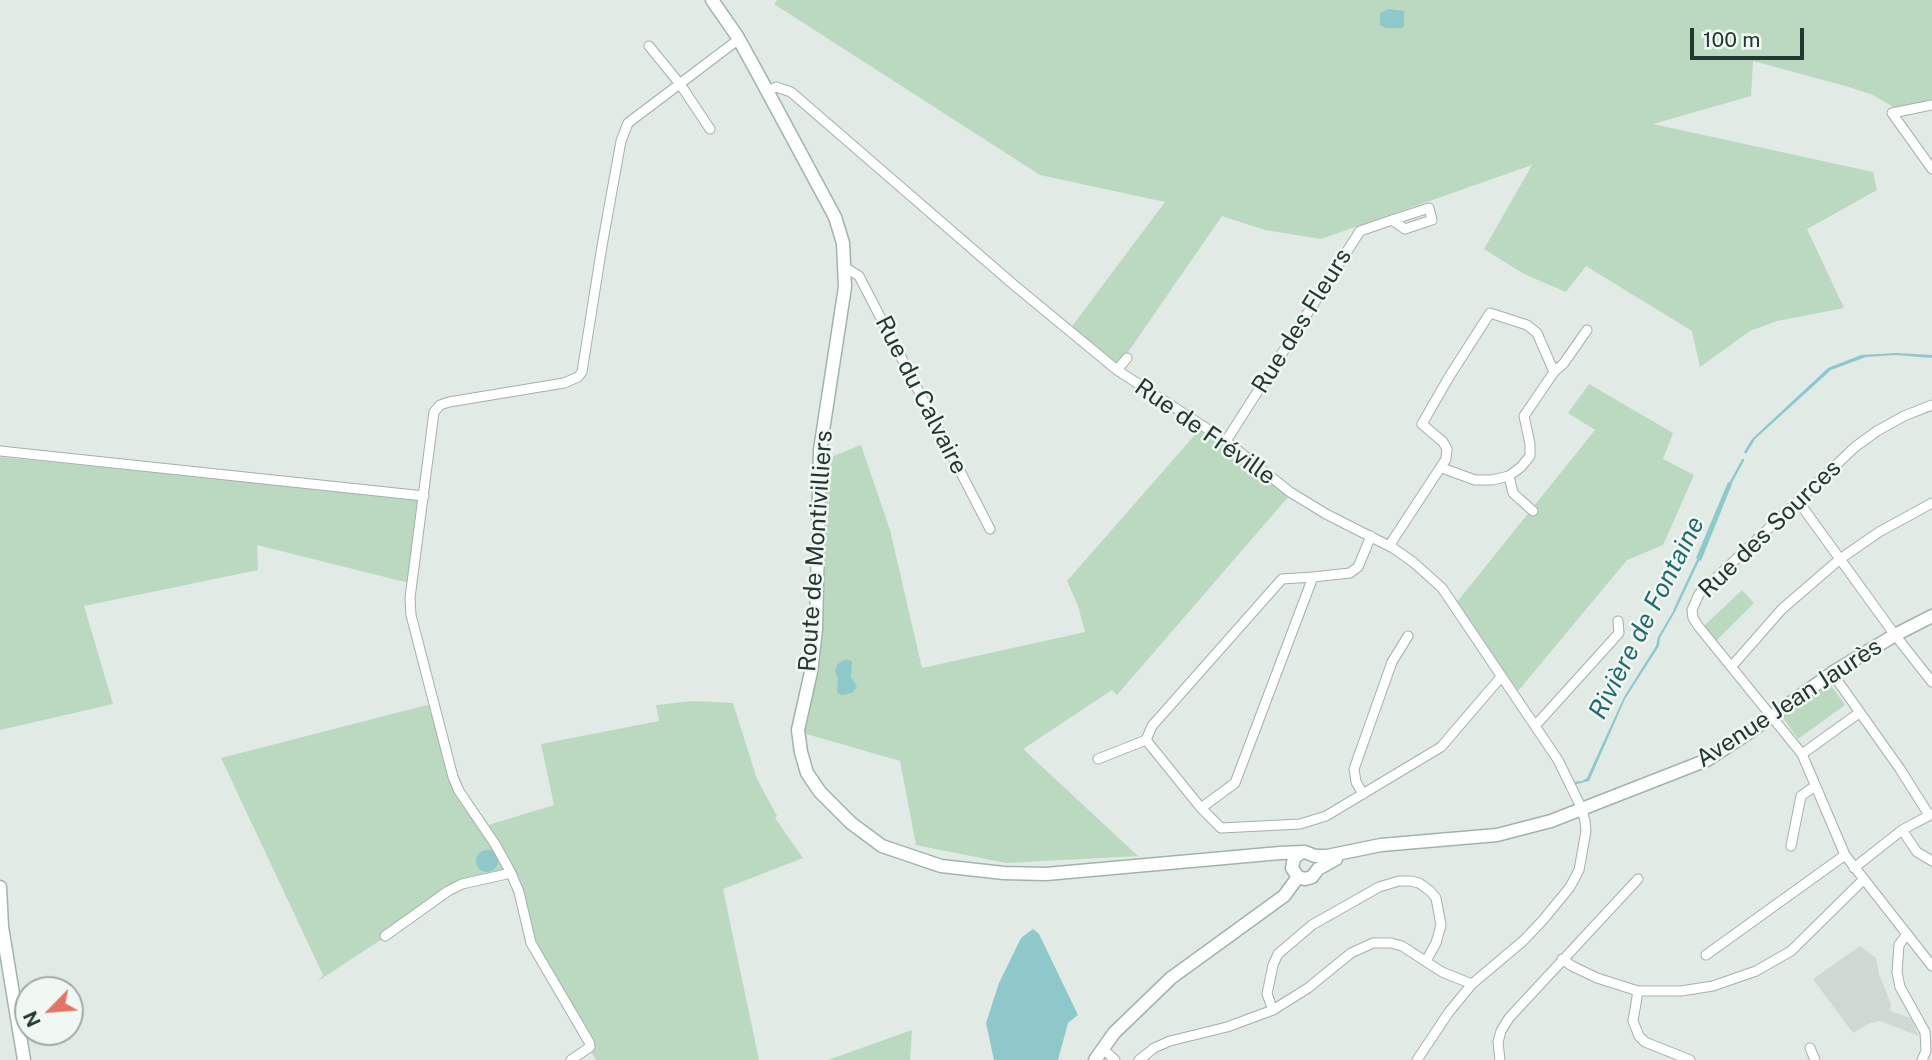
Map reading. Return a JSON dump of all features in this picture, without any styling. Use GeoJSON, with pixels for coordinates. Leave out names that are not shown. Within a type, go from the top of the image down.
{"type":"FeatureCollection","features":[{"type":"Feature","properties":{"kind":"street","name":"Route de Montivilliers"},"geometry":{"type":"LineString","coordinates":[[712,0],[739,39],[769,94],[835,217],[843,243],[845,288],[820,450],[816,629],[811,672],[798,730],[807,773],[820,792],[851,822],[883,846],[921,860],[972,870],[1046,874],[1299,854]]}},
{"type":"Feature","properties":{"kind":"street"},"geometry":{"type":"LineString","coordinates":[[570,1060],[590,1048],[589,1042],[531,943],[511,873],[459,791],[453,777],[411,615],[410,598],[434,412],[440,405],[449,402],[564,383],[578,377],[582,372],[621,141],[628,123],[739,39]]}},
{"type":"Feature","properties":{"kind":"street"},"geometry":{"type":"LineString","coordinates":[[649,47],[680,84],[710,129]]}},
{"type":"Feature","properties":{"kind":"street","name":"Rue de Fréville"},"geometry":{"type":"LineString","coordinates":[[769,94],[779,93],[782,88],[791,92],[1014,285],[1117,370],[1226,441],[1297,496],[1389,546],[1442,587],[1559,760],[1582,809]]}},
{"type":"Feature","properties":{"kind":"street"},"geometry":{"type":"LineString","coordinates":[[1932,105],[1892,113],[1932,169]]}},
{"type":"Feature","properties":{"kind":"street","name":"Rue des Fleurs"},"geometry":{"type":"LineString","coordinates":[[1226,441],[1360,231],[1392,220]]}},
{"type":"Feature","properties":{"kind":"street","name":"Rue du Calvaire"},"geometry":{"type":"LineString","coordinates":[[846,268],[859,276],[990,529]]}},
{"type":"Feature","properties":{"kind":"street"},"geometry":{"type":"LineString","coordinates":[[1389,546],[1443,468],[1447,449],[1443,442],[1422,424],[1490,313],[1527,325],[1538,333],[1554,372]]}},
{"type":"Feature","properties":{"kind":"street"},"geometry":{"type":"LineString","coordinates":[[1443,468],[1475,480],[1492,480],[1508,476],[1521,467],[1530,456],[1524,416],[1587,330]]}},
{"type":"Feature","properties":{"kind":"street"},"geometry":{"type":"LineString","coordinates":[[1117,370],[1127,359]]}},
{"type":"Feature","properties":{"kind":"street","name":"Rue des Sources"},"geometry":{"type":"LineString","coordinates":[[1932,405],[1904,416],[1855,447],[1699,594],[1694,603],[1693,618],[1802,754],[1845,855],[1932,966]]}},
{"type":"Feature","properties":{"kind":"street"},"geometry":{"type":"LineString","coordinates":[[0,451],[424,496]]}},
{"type":"Feature","properties":{"kind":"street"},"geometry":{"type":"LineString","coordinates":[[1508,476],[1513,493],[1533,511]]}},
{"type":"Feature","properties":{"kind":"street"},"geometry":{"type":"LineString","coordinates":[[1798,501],[1932,682]]}},
{"type":"Feature","properties":{"kind":"street"},"geometry":{"type":"LineString","coordinates":[[1732,666],[1782,609],[1840,559],[1879,532],[1932,503]]}},
{"type":"Feature","properties":{"kind":"street"},"geometry":{"type":"LineString","coordinates":[[1098,760],[1146,740],[1152,726],[1282,579],[1350,573],[1358,566],[1371,536]]}},
{"type":"Feature","properties":{"kind":"street"},"geometry":{"type":"LineString","coordinates":[[1201,808],[1235,783],[1313,577]]}},
{"type":"Feature","properties":{"kind":"street","name":"Avenue Jean Jaurès"},"geometry":{"type":"LineString","coordinates":[[1315,856],[1407,842],[1497,835],[1551,821],[1582,809],[1707,760],[1832,673],[1932,616]]}},
{"type":"Feature","properties":{"kind":"street"},"geometry":{"type":"LineString","coordinates":[[1535,726],[1619,634],[1618,621]]}},
{"type":"Feature","properties":{"kind":"street"},"geometry":{"type":"LineString","coordinates":[[1363,794],[1356,782],[1354,769],[1392,662],[1408,636]]}},
{"type":"Feature","properties":{"kind":"street"},"geometry":{"type":"LineString","coordinates":[[1832,673],[1930,814],[1902,830],[1854,868]]}},
{"type":"Feature","properties":{"kind":"street"},"geometry":{"type":"LineString","coordinates":[[1146,740],[1201,808],[1221,828],[1300,824],[1326,816],[1441,747],[1501,677]]}},
{"type":"Feature","properties":{"kind":"street"},"geometry":{"type":"LineString","coordinates":[[1802,754],[1859,713]]}},
{"type":"Feature","properties":{"kind":"street"},"geometry":{"type":"LineString","coordinates":[[1791,846],[1801,796],[1815,786]]}},
{"type":"Feature","properties":{"kind":"street"},"geometry":{"type":"LineString","coordinates":[[1417,1060],[1472,984],[1523,941],[1570,887],[1579,870],[1583,854],[1586,831],[1582,809]]}},
{"type":"Feature","properties":{"kind":"street"},"geometry":{"type":"LineString","coordinates":[[1902,830],[1917,852],[1932,861]]}},
{"type":"Feature","properties":{"kind":"street","name":"Avenue Jean Jaurès"},"geometry":{"type":"LineString","coordinates":[[1318,869],[1360,850]]}},
{"type":"Feature","properties":{"kind":"street"},"geometry":{"type":"LineString","coordinates":[[1095,1060],[1127,1019],[1171,978],[1284,896],[1295,872],[1294,858],[1306,852],[1315,856],[1318,869],[1309,878],[1295,872]]}},
{"type":"Feature","properties":{"kind":"street","name":"Route de Montivilliers"},"geometry":{"type":"LineString","coordinates":[[1261,855],[1282,860],[1295,872]]}},
{"type":"Feature","properties":{"kind":"street"},"geometry":{"type":"LineString","coordinates":[[1706,955],[1845,855]]}},
{"type":"Feature","properties":{"kind":"street"},"geometry":{"type":"LineString","coordinates":[[384,936],[447,891],[462,884],[511,873]]}},
{"type":"Feature","properties":{"kind":"street"},"geometry":{"type":"LineString","coordinates":[[1500,1060],[1498,1042],[1505,1024],[1638,879]]}},
{"type":"Feature","properties":{"kind":"street"},"geometry":{"type":"LineString","coordinates":[[1562,959],[1597,978],[1639,991],[1681,991],[1713,986],[1738,979],[1771,964],[1807,938],[1863,880]]}},
{"type":"Feature","properties":{"kind":"street"},"geometry":{"type":"LineString","coordinates":[[1273,1010],[1267,994],[1278,954],[1312,925],[1379,887],[1410,881],[1419,883],[1436,898],[1441,925],[1436,943],[1426,961]]}},
{"type":"Feature","properties":{"kind":"street"},"geometry":{"type":"LineString","coordinates":[[0,887],[2,927],[24,1060]]}},
{"type":"Feature","properties":{"kind":"street"},"geometry":{"type":"LineString","coordinates":[[1907,934],[1899,944],[1897,972],[1900,987],[1925,1032],[1926,1051],[1922,1060]]}},
{"type":"Feature","properties":{"kind":"street"},"geometry":{"type":"LineString","coordinates":[[1139,1060],[1154,1048],[1170,1041],[1227,1027],[1273,1010],[1308,988],[1351,953],[1365,946],[1391,943],[1410,950],[1442,972],[1472,984]]}},
{"type":"Feature","properties":{"kind":"street"},"geometry":{"type":"LineString","coordinates":[[1639,991],[1633,1021],[1639,1036],[1646,1042],[1690,1060]]}},
{"type":"Feature","properties":{"kind":"street"},"geometry":{"type":"LineString","coordinates":[[1102,1048],[1115,1060]]}},
{"type":"Feature","properties":{"kind":"street"},"geometry":{"type":"LineString","coordinates":[[1811,1048],[1815,1060]]}},
{"type":"Feature","properties":{"kind":"shaded area"},"geometry":{"type":"Polygon","coordinates":[[[1860,946],[1876,958],[1879,974],[1891,1004],[1890,1011],[1911,1018],[1919,1036],[1880,1021],[1870,1023],[1853,1033],[1813,979],[1860,946]]]}},
{"type":"Feature","properties":{"kind":"green space"},"geometry":{"type":"Polygon","coordinates":[[[777,0],[1932,0],[1932,102],[1895,108],[1873,95],[1849,87],[1753,61],[1751,96],[1653,124],[1873,172],[1877,190],[1807,229],[1844,308],[1777,321],[1750,331],[1700,367],[1692,331],[1586,266],[1566,292],[1524,274],[1484,249],[1532,165],[1321,239],[1265,230],[1222,216],[1117,368],[1070,329],[1165,202],[1040,175],[774,4],[777,0]]]}},
{"type":"Feature","properties":{"kind":"green space"},"geometry":{"type":"Polygon","coordinates":[[[1589,384],[1673,433],[1663,459],[1694,475],[1663,545],[1627,560],[1518,691],[1457,602],[1595,430],[1568,413],[1589,384]]]}},
{"type":"Feature","properties":{"kind":"green space"},"geometry":{"type":"Polygon","coordinates":[[[1200,429],[1289,496],[1117,695],[1112,690],[1023,749],[1138,856],[1006,863],[916,845],[900,761],[803,733],[822,634],[826,459],[861,445],[890,530],[922,668],[1085,632],[1067,581],[1200,429]]]}},
{"type":"Feature","properties":{"kind":"green space"},"geometry":{"type":"Polygon","coordinates":[[[0,457],[426,499],[413,584],[257,545],[258,570],[84,606],[113,704],[0,730],[0,457]]]}},
{"type":"Feature","properties":{"kind":"green space"},"geometry":{"type":"Polygon","coordinates":[[[1742,590],[1754,603],[1716,641],[1704,626],[1742,590]]]}},
{"type":"Feature","properties":{"kind":"green space"},"geometry":{"type":"Polygon","coordinates":[[[1830,684],[1845,705],[1798,739],[1783,718],[1785,714],[1830,684]]]}},
{"type":"Feature","properties":{"kind":"green space"},"geometry":{"type":"Polygon","coordinates":[[[693,701],[733,703],[757,779],[777,816],[775,818],[803,858],[723,889],[759,1060],[596,1060],[547,977],[508,876],[460,888],[318,981],[323,975],[221,758],[431,704],[456,781],[485,826],[554,805],[541,744],[659,721],[656,705],[693,701]]]}},
{"type":"Feature","properties":{"kind":"green space"},"geometry":{"type":"Polygon","coordinates":[[[912,1030],[910,1060],[828,1060],[912,1030]]]}},
{"type":"Feature","properties":{"kind":"water"},"geometry":{"type":"Polygon","coordinates":[[[1388,9],[1404,11],[1402,28],[1386,28],[1380,25],[1380,13],[1388,9]]]}},
{"type":"Feature","properties":{"kind":"water"},"geometry":{"type":"Polygon","coordinates":[[[1896,353],[1932,355],[1932,358],[1896,355],[1866,357],[1831,370],[1755,439],[1746,454],[1744,452],[1752,439],[1828,368],[1861,355],[1896,353]]]}},
{"type":"Feature","properties":{"kind":"water"},"geometry":{"type":"Polygon","coordinates":[[[1728,482],[1732,484],[1701,561],[1696,558],[1728,482]]]}},
{"type":"Feature","properties":{"kind":"water"},"geometry":{"type":"Polygon","coordinates":[[[1675,608],[1660,638],[1659,646],[1625,699],[1589,781],[1573,785],[1573,782],[1587,778],[1624,697],[1656,646],[1658,637],[1675,608]]]}},
{"type":"Feature","properties":{"kind":"water"},"geometry":{"type":"Polygon","coordinates":[[[844,660],[852,662],[851,677],[857,687],[852,693],[842,695],[837,693],[838,680],[835,670],[844,660]]]}},
{"type":"Feature","properties":{"kind":"water"},"geometry":{"type":"Polygon","coordinates":[[[487,850],[495,853],[498,861],[495,869],[487,872],[479,869],[476,861],[479,853],[487,850]]]}},
{"type":"Feature","properties":{"kind":"water"},"geometry":{"type":"Polygon","coordinates":[[[1033,929],[1039,934],[1078,1015],[1068,1023],[1058,1060],[994,1060],[986,1023],[999,983],[1021,938],[1033,929]]]}},
{"type":"Feature","properties":{"kind":"waterway","name":"Rivière de Fontaine"},"geometry":{"type":"LineString","coordinates":[[1730,484],[1743,460]]}},
{"type":"Feature","properties":{"kind":"waterway","name":"Rivière de Fontaine"},"geometry":{"type":"LineString","coordinates":[[1675,609],[1699,558]]}}]}
